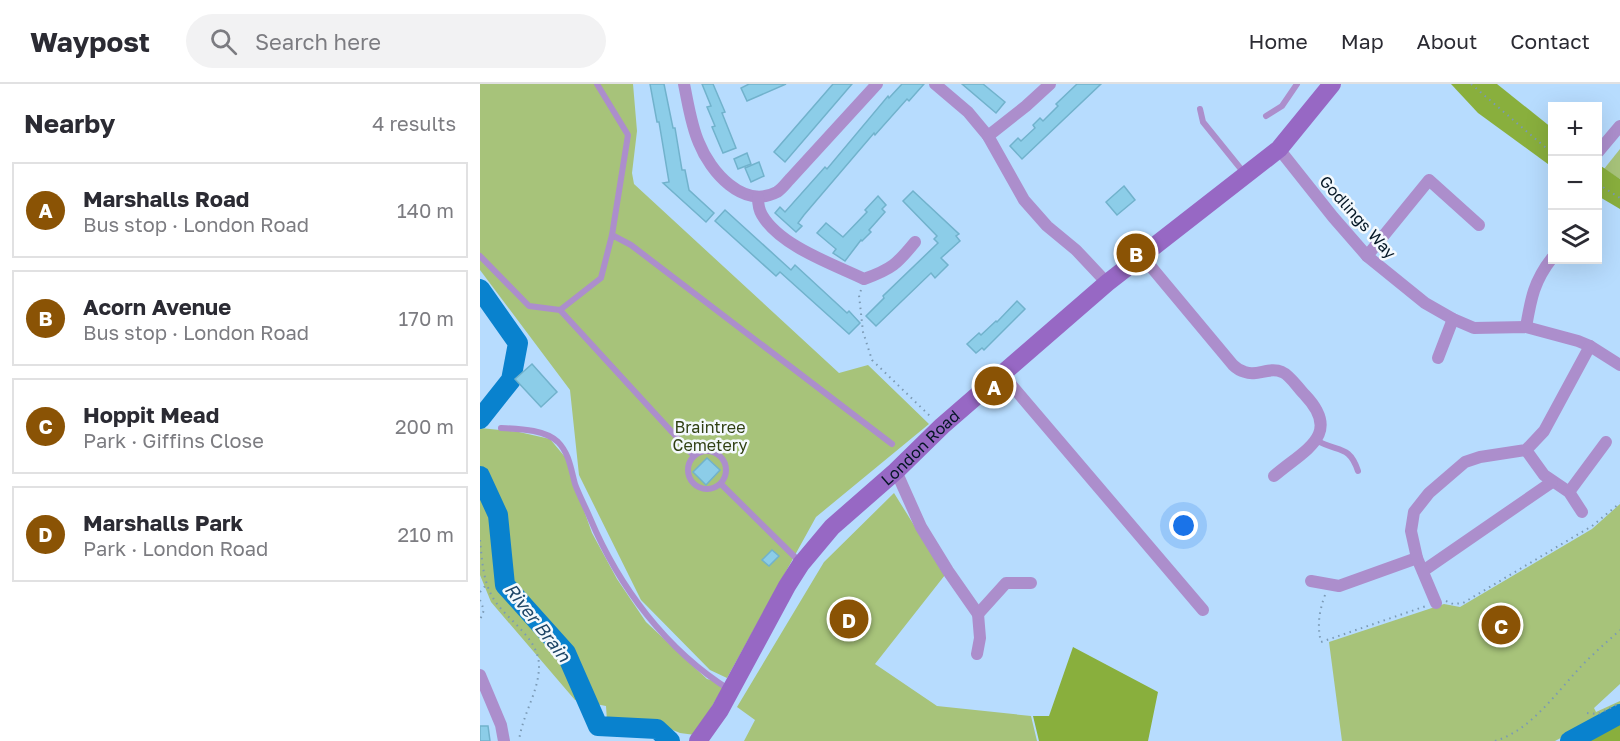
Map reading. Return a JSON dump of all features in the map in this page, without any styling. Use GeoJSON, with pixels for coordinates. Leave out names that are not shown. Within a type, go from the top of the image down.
{"type":"FeatureCollection","features":[{"type":"Feature","properties":{"kind":"street"},"geometry":{"type":"LineString","coordinates":[[684,84],[699,143],[715,170],[733,189],[758,197],[777,192],[877,84]]}},
{"type":"Feature","properties":{"kind":"street"},"geometry":{"type":"LineString","coordinates":[[935,84],[968,112],[988,136],[1024,200],[1047,226],[1076,250],[1107,283]]}},
{"type":"Feature","properties":{"kind":"street"},"geometry":{"type":"LineString","coordinates":[[988,136],[1050,84]]}},
{"type":"Feature","properties":{"kind":"street","name":"London Road"},"geometry":{"type":"LineString","coordinates":[[698,741],[720,710],[787,586],[801,564],[832,527],[896,471],[942,426],[1107,283],[1279,149],[1332,84]]}},
{"type":"Feature","properties":{"kind":"street"},"geometry":{"type":"LineString","coordinates":[[1602,147],[1620,126]]}},
{"type":"Feature","properties":{"kind":"street","name":"Godlings Way"},"geometry":{"type":"LineString","coordinates":[[1279,149],[1367,256],[1425,303],[1453,320],[1474,327],[1526,327],[1590,346],[1620,365]]}},
{"type":"Feature","properties":{"kind":"street"},"geometry":{"type":"LineString","coordinates":[[1367,256],[1429,180],[1479,225]]}},
{"type":"Feature","properties":{"kind":"street"},"geometry":{"type":"LineString","coordinates":[[758,197],[760,213],[776,233],[813,255],[864,279],[896,264],[915,242]]}},
{"type":"Feature","properties":{"kind":"street"},"geometry":{"type":"LineString","coordinates":[[1142,256],[1233,366],[1246,373],[1272,369],[1284,372],[1312,402],[1321,417],[1322,427],[1316,440],[1274,477]]}},
{"type":"Feature","properties":{"kind":"street"},"geometry":{"type":"LineString","coordinates":[[1526,327],[1532,291],[1548,264]]}},
{"type":"Feature","properties":{"kind":"street"},"geometry":{"type":"LineString","coordinates":[[1438,358],[1453,320]]}},
{"type":"Feature","properties":{"kind":"street"},"geometry":{"type":"LineString","coordinates":[[1436,603],[1417,558],[1411,531],[1414,512],[1429,493],[1465,462],[1480,457],[1526,450],[1544,431],[1590,346]]}},
{"type":"Feature","properties":{"kind":"street"},"geometry":{"type":"LineString","coordinates":[[1002,374],[1203,610]]}},
{"type":"Feature","properties":{"kind":"street"},"geometry":{"type":"LineString","coordinates":[[1569,492],[1606,442]]}},
{"type":"Feature","properties":{"kind":"street"},"geometry":{"type":"LineString","coordinates":[[1526,450],[1552,482],[1569,492],[1582,512]]}},
{"type":"Feature","properties":{"kind":"street"},"geometry":{"type":"LineString","coordinates":[[896,471],[921,527],[978,614],[980,638],[977,654]]}},
{"type":"Feature","properties":{"kind":"street"},"geometry":{"type":"LineString","coordinates":[[1423,571],[1552,482]]}},
{"type":"Feature","properties":{"kind":"street"},"geometry":{"type":"LineString","coordinates":[[1311,581],[1339,586],[1417,558]]}},
{"type":"Feature","properties":{"kind":"street"},"geometry":{"type":"LineString","coordinates":[[978,614],[1006,583],[1031,583]]}},
{"type":"Feature","properties":{"kind":"street"},"geometry":{"type":"LineString","coordinates":[[480,675],[501,725],[504,741]]}},
{"type":"Feature","properties":{"kind":"lane"},"geometry":{"type":"LineString","coordinates":[[560,310],[601,278],[612,235],[628,135],[597,84]]}},
{"type":"Feature","properties":{"kind":"lane"},"geometry":{"type":"LineString","coordinates":[[1266,116],[1282,106],[1297,84]]}},
{"type":"Feature","properties":{"kind":"lane"},"geometry":{"type":"LineString","coordinates":[[1200,109],[1203,122],[1246,174]]}},
{"type":"Feature","properties":{"kind":"lane"},"geometry":{"type":"LineString","coordinates":[[612,235],[631,245],[892,444]]}},
{"type":"Feature","properties":{"kind":"lane"},"geometry":{"type":"LineString","coordinates":[[480,256],[529,306],[560,310],[694,456]]}},
{"type":"Feature","properties":{"kind":"lane"},"geometry":{"type":"LineString","coordinates":[[501,428],[543,434],[553,438],[562,446],[594,527],[634,600],[676,646],[711,678],[730,690]]}},
{"type":"Feature","properties":{"kind":"lane"},"geometry":{"type":"LineString","coordinates":[[1316,440],[1326,447],[1350,453],[1358,471]]}},
{"type":"Feature","properties":{"kind":"lane"},"geometry":{"type":"LineString","coordinates":[[707,450],[716,452],[723,458],[727,467],[726,476],[721,484],[712,489],[703,489],[695,484],[689,477],[688,468],[694,456],[707,450]]}},
{"type":"Feature","properties":{"kind":"lane"},"geometry":{"type":"LineString","coordinates":[[721,484],[801,564]]}},
{"type":"Feature","properties":{"kind":"path"},"geometry":{"type":"LineString","coordinates":[[1471,84],[1548,150]]}},
{"type":"Feature","properties":{"kind":"path"},"geometry":{"type":"LineString","coordinates":[[1602,187],[1620,198]]}},
{"type":"Feature","properties":{"kind":"path"},"geometry":{"type":"LineString","coordinates":[[864,279],[859,295],[860,313],[872,360],[942,426]]}},
{"type":"Feature","properties":{"kind":"path"},"geometry":{"type":"LineString","coordinates":[[1329,585],[1320,610],[1318,629],[1321,642],[1445,600],[1452,604],[1463,603],[1592,526],[1620,503]]}},
{"type":"Feature","properties":{"kind":"path"},"geometry":{"type":"LineString","coordinates":[[480,540],[487,585],[494,600],[532,644],[539,663],[537,684],[519,741]]}},
{"type":"Feature","properties":{"kind":"path"},"geometry":{"type":"LineString","coordinates":[[480,592],[487,585]]}},
{"type":"Feature","properties":{"kind":"path"},"geometry":{"type":"LineString","coordinates":[[480,600],[484,610],[480,620]]}},
{"type":"Feature","properties":{"kind":"path"},"geometry":{"type":"LineString","coordinates":[[1495,741],[1510,735],[1533,718],[1581,666],[1620,630]]}},
{"type":"Feature","properties":{"kind":"path"},"geometry":{"type":"LineString","coordinates":[[1587,713],[1598,714],[1620,703]]}},
{"type":"Feature","properties":{"kind":"green space","name":"Braintree Cemetery"},"geometry":{"type":"Polygon","coordinates":[[[480,84],[633,84],[637,131],[632,173],[634,184],[839,373],[868,365],[929,424],[816,517],[727,678],[710,670],[641,600],[579,475],[570,390],[480,270],[480,84]]]}},
{"type":"Feature","properties":{"kind":"green space"},"geometry":{"type":"Polygon","coordinates":[[[1451,84],[1497,84],[1548,125],[1548,164],[1478,113],[1451,84]]]}},
{"type":"Feature","properties":{"kind":"green space"},"geometry":{"type":"Polygon","coordinates":[[[1620,149],[1620,179],[1604,169],[1620,149]]]}},
{"type":"Feature","properties":{"kind":"green space"},"geometry":{"type":"Polygon","coordinates":[[[1602,167],[1620,179],[1620,209],[1602,198],[1602,167]]]}},
{"type":"Feature","properties":{"kind":"green space"},"geometry":{"type":"Polygon","coordinates":[[[480,428],[519,432],[550,439],[565,457],[592,533],[617,579],[646,622],[707,679],[725,684],[695,735],[680,733],[656,723],[607,721],[606,706],[575,700],[491,602],[480,575],[480,428]]]}},
{"type":"Feature","properties":{"kind":"green space"},"geometry":{"type":"Polygon","coordinates":[[[894,493],[945,575],[875,664],[937,706],[1031,716],[1037,741],[744,741],[755,720],[737,707],[824,562],[894,493]]]}},
{"type":"Feature","properties":{"kind":"green space"},"geometry":{"type":"Polygon","coordinates":[[[1620,504],[1620,684],[1594,708],[1596,712],[1620,701],[1620,706],[1555,741],[1342,741],[1329,642],[1444,604],[1460,607],[1592,529],[1620,504]]]}},
{"type":"Feature","properties":{"kind":"green space"},"geometry":{"type":"Polygon","coordinates":[[[1073,647],[1158,692],[1148,741],[1039,741],[1033,716],[1049,716],[1073,647]]]}},
{"type":"Feature","properties":{"kind":"green space"},"geometry":{"type":"Polygon","coordinates":[[[1620,718],[1620,741],[1577,741],[1620,718]]]}},
{"type":"Feature","properties":{"kind":"building"},"geometry":{"type":"Polygon","coordinates":[[[650,84],[664,84],[682,170],[685,170],[689,190],[714,213],[706,222],[663,183],[669,182],[650,84]]]}},
{"type":"Feature","properties":{"kind":"building"},"geometry":{"type":"Polygon","coordinates":[[[702,84],[713,84],[725,112],[722,113],[736,148],[723,153],[712,127],[715,126],[707,107],[711,106],[702,84]]]}},
{"type":"Feature","properties":{"kind":"building"},"geometry":{"type":"Polygon","coordinates":[[[749,84],[786,84],[747,101],[741,88],[749,84]]]}},
{"type":"Feature","properties":{"kind":"building"},"geometry":{"type":"Polygon","coordinates":[[[833,84],[852,84],[785,162],[774,152],[833,84]]]}},
{"type":"Feature","properties":{"kind":"building"},"geometry":{"type":"Polygon","coordinates":[[[902,84],[924,84],[909,101],[907,99],[875,135],[874,133],[804,215],[798,223],[802,226],[796,232],[775,213],[780,207],[785,212],[825,167],[827,169],[888,96],[889,98],[902,84]]]}},
{"type":"Feature","properties":{"kind":"building"},"geometry":{"type":"Polygon","coordinates":[[[962,84],[983,84],[1005,102],[996,113],[962,84]]]}},
{"type":"Feature","properties":{"kind":"building"},"geometry":{"type":"Polygon","coordinates":[[[1077,84],[1101,84],[1022,159],[1010,146],[1018,138],[1021,141],[1035,128],[1033,125],[1040,118],[1043,121],[1058,106],[1056,104],[1077,84]]]}},
{"type":"Feature","properties":{"kind":"building"},"geometry":{"type":"Polygon","coordinates":[[[747,153],[751,164],[738,169],[734,159],[747,153]]]}},
{"type":"Feature","properties":{"kind":"building"},"geometry":{"type":"Polygon","coordinates":[[[759,162],[764,176],[751,182],[745,168],[759,162]]]}},
{"type":"Feature","properties":{"kind":"building"},"geometry":{"type":"Polygon","coordinates":[[[1124,186],[1135,200],[1117,215],[1106,202],[1124,186]]]}},
{"type":"Feature","properties":{"kind":"building"},"geometry":{"type":"Polygon","coordinates":[[[913,191],[959,234],[956,236],[960,241],[941,258],[948,265],[935,278],[931,273],[876,326],[866,316],[884,298],[883,296],[938,243],[934,239],[937,236],[903,201],[913,191]]]}},
{"type":"Feature","properties":{"kind":"building"},"geometry":{"type":"Polygon","coordinates":[[[878,196],[886,205],[882,209],[885,212],[869,230],[871,232],[861,240],[845,261],[833,253],[836,249],[817,233],[826,223],[843,237],[867,212],[865,210],[878,196]]]}},
{"type":"Feature","properties":{"kind":"building"},"geometry":{"type":"Polygon","coordinates":[[[725,210],[791,270],[795,265],[860,323],[849,334],[780,272],[776,276],[715,221],[725,210]]]}},
{"type":"Feature","properties":{"kind":"building"},"geometry":{"type":"Polygon","coordinates":[[[1017,301],[1025,309],[984,350],[982,348],[976,353],[967,344],[997,322],[1017,301]]]}},
{"type":"Feature","properties":{"kind":"building"},"geometry":{"type":"Polygon","coordinates":[[[532,364],[557,392],[541,407],[515,379],[532,364]]]}},
{"type":"Feature","properties":{"kind":"building"},"geometry":{"type":"Polygon","coordinates":[[[707,458],[720,470],[706,485],[693,472],[707,458]]]}},
{"type":"Feature","properties":{"kind":"building"},"geometry":{"type":"Polygon","coordinates":[[[772,550],[779,556],[769,566],[762,560],[772,550]]]}},
{"type":"Feature","properties":{"kind":"building"},"geometry":{"type":"Polygon","coordinates":[[[480,726],[488,726],[490,741],[480,741],[480,726]]]}},
{"type":"Feature","properties":{"kind":"waterway","name":"River Brain"},"geometry":{"type":"LineString","coordinates":[[480,289],[518,343],[511,380],[480,419]]}},
{"type":"Feature","properties":{"kind":"waterway","name":"River Brain"},"geometry":{"type":"LineString","coordinates":[[480,476],[498,515],[505,585],[566,653],[598,726],[657,729],[670,741]]}},
{"type":"Feature","properties":{"kind":"waterway","name":"River Brain"},"geometry":{"type":"LineString","coordinates":[[1570,741],[1620,714]]}},
{"type":"Feature","properties":{"kind":"place","name":"Acorn Avenue"},"geometry":{"type":"Point","coordinates":[1136,253]}},
{"type":"Feature","properties":{"kind":"place","name":"Marshalls Road"},"geometry":{"type":"Point","coordinates":[994,386]}},
{"type":"Feature","properties":{"kind":"place","name":"Marshalls Park"},"geometry":{"type":"Point","coordinates":[849,619]}},
{"type":"Feature","properties":{"kind":"place","name":"Hoppit Mead"},"geometry":{"type":"Point","coordinates":[1501,625]}}]}
